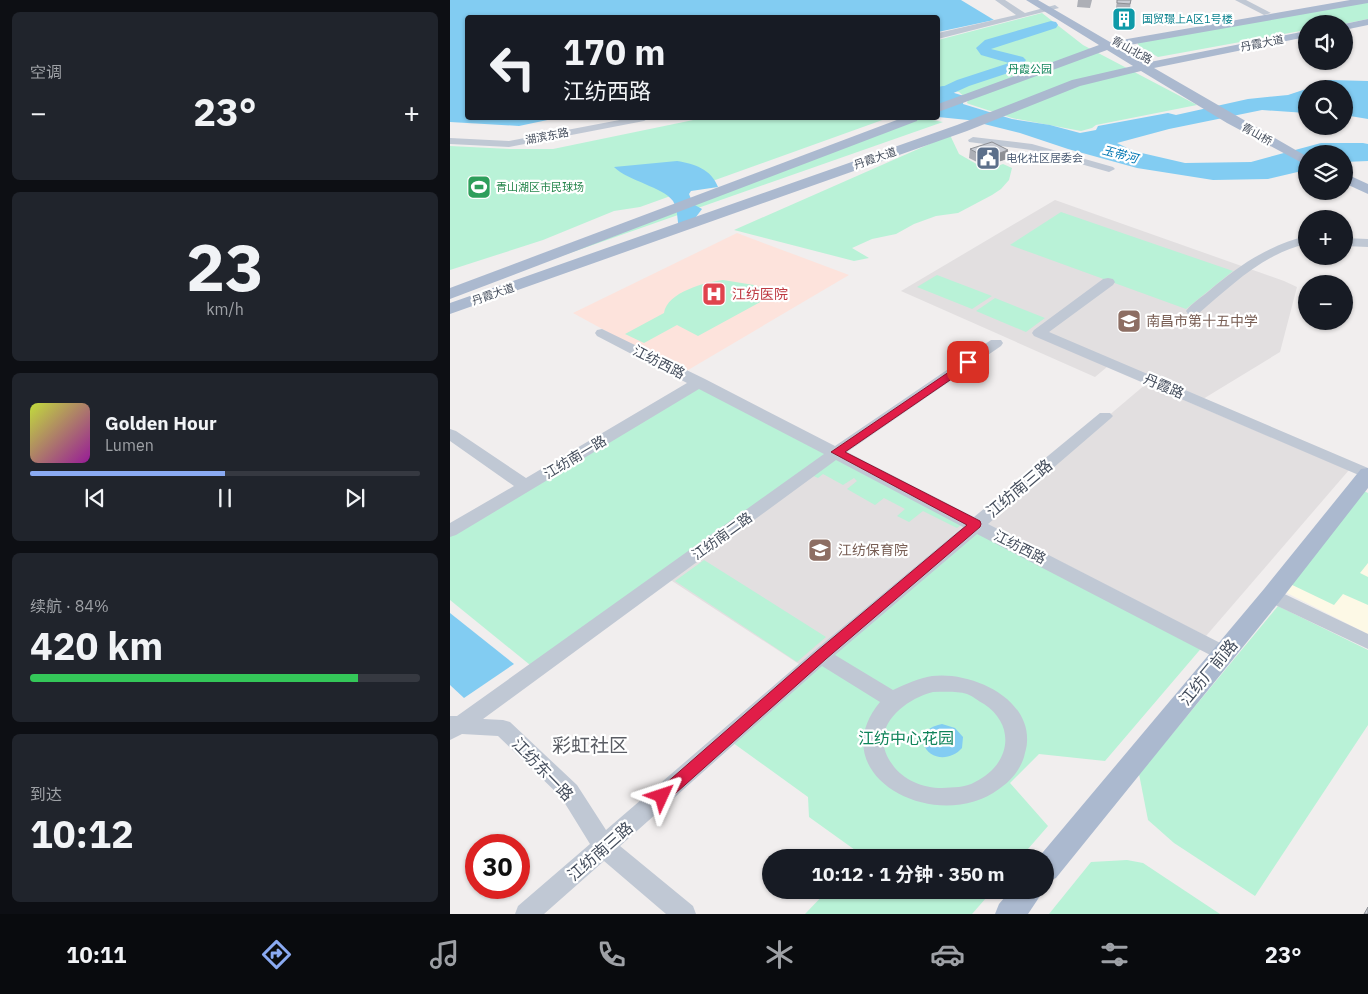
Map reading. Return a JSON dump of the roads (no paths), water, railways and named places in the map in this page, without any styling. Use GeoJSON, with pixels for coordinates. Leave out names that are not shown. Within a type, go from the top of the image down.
{"type":"FeatureCollection","features":[{"type":"Feature","properties":{"kind":"main road","name":"青山北路"},"geometry":{"type":"LineString","coordinates":[[1031,0],[1048,6],[1147,64],[1164,78],[1209,106]]}},
{"type":"Feature","properties":{"kind":"main road","name":"丹霞大道"},"geometry":{"type":"LineString","coordinates":[[940,107],[1085,49],[1139,35],[1352,0]]}},
{"type":"Feature","properties":{"kind":"main road","name":"丹霞大道"},"geometry":{"type":"LineString","coordinates":[[940,103],[1111,43],[1368,0]]}},
{"type":"Feature","properties":{"kind":"main road"},"geometry":{"type":"LineString","coordinates":[[1353,24],[1368,21]]}},
{"type":"Feature","properties":{"kind":"main road"},"geometry":{"type":"LineString","coordinates":[[1205,28],[1192,35],[1193,40],[1238,44]]}},
{"type":"Feature","properties":{"kind":"main road"},"geometry":{"type":"LineString","coordinates":[[1085,49],[1093,42],[1090,31],[1118,37],[1139,35]]}},
{"type":"Feature","properties":{"kind":"main road","name":"丹霞大道"},"geometry":{"type":"LineString","coordinates":[[450,309],[1076,83],[1147,64],[1238,44],[1298,34]]}},
{"type":"Feature","properties":{"kind":"main road","name":"丹霞大道"},"geometry":{"type":"LineString","coordinates":[[1006,107],[1076,73],[1202,55],[1298,35]]}},
{"type":"Feature","properties":{"kind":"main road"},"geometry":{"type":"LineString","coordinates":[[1177,75],[1171,69],[1174,64],[1202,55]]}},
{"type":"Feature","properties":{"kind":"main road","name":"青山北路"},"geometry":{"type":"LineString","coordinates":[[1147,64],[1177,75],[1222,103]]}},
{"type":"Feature","properties":{"kind":"main road"},"geometry":{"type":"LineString","coordinates":[[1037,70],[1067,65],[1076,73]]}},
{"type":"Feature","properties":{"kind":"main road"},"geometry":{"type":"LineString","coordinates":[[1101,77],[1132,73],[1152,74],[1164,78]]}},
{"type":"Feature","properties":{"kind":"main road","name":"青山桥"},"geometry":{"type":"LineString","coordinates":[[1222,103],[1298,149]]}},
{"type":"Feature","properties":{"kind":"main road","name":"青山桥"},"geometry":{"type":"LineString","coordinates":[[1209,106],[1298,156]]}},
{"type":"Feature","properties":{"kind":"main road","name":"丹霞大道"},"geometry":{"type":"LineString","coordinates":[[450,285],[552,249],[795,154],[892,120]]}},
{"type":"Feature","properties":{"kind":"main road","name":"丹霞大道"},"geometry":{"type":"LineString","coordinates":[[450,294],[907,120]]}},
{"type":"Feature","properties":{"kind":"main road","name":"丹霞大道"},"geometry":{"type":"LineString","coordinates":[[450,300],[569,256],[956,126]]}},
{"type":"Feature","properties":{"kind":"main road"},"geometry":{"type":"LineString","coordinates":[[1353,182],[1368,190]]}},
{"type":"Feature","properties":{"kind":"main road"},"geometry":{"type":"LineString","coordinates":[[1353,187],[1368,195]]}},
{"type":"Feature","properties":{"kind":"main road","name":"江纺厂前路"},"geometry":{"type":"LineString","coordinates":[[1054,859],[1365,482]]}},
{"type":"Feature","properties":{"kind":"main road"},"geometry":{"type":"LineString","coordinates":[[1010,914],[1022,899]]}},
{"type":"Feature","properties":{"kind":"street"},"geometry":{"type":"LineString","coordinates":[[999,0],[1023,15]]}},
{"type":"Feature","properties":{"kind":"street"},"geometry":{"type":"LineString","coordinates":[[1240,0],[1267,13]]}},
{"type":"Feature","properties":{"kind":"street"},"geometry":{"type":"LineString","coordinates":[[940,36],[1023,15],[1048,6]]}},
{"type":"Feature","properties":{"kind":"street","name":"湖滨东路"},"geometry":{"type":"LineString","coordinates":[[450,141],[509,144],[634,120]]}},
{"type":"Feature","properties":{"kind":"street"},"geometry":{"type":"LineString","coordinates":[[973,140],[1032,146],[1109,170]]}},
{"type":"Feature","properties":{"kind":"street"},"geometry":{"type":"LineString","coordinates":[[1193,311],[1272,250],[1298,242]]}},
{"type":"Feature","properties":{"kind":"street"},"geometry":{"type":"LineString","coordinates":[[1353,242],[1368,243]]}},
{"type":"Feature","properties":{"kind":"street","name":"丹霞路"},"geometry":{"type":"LineString","coordinates":[[1108,282],[1039,333],[1365,482]]}},
{"type":"Feature","properties":{"kind":"street","name":"江纺西路"},"geometry":{"type":"LineString","coordinates":[[602,333],[837,452],[1223,653]]}},
{"type":"Feature","properties":{"kind":"street","name":"江纺南二路"},"geometry":{"type":"LineString","coordinates":[[453,725],[837,452],[996,343]]}},
{"type":"Feature","properties":{"kind":"street","name":"江纺南一路"},"geometry":{"type":"LineString","coordinates":[[450,531],[700,382]]}},
{"type":"Feature","properties":{"kind":"street","name":"江纺南三路"},"geometry":{"type":"LineString","coordinates":[[527,914],[821,656],[1105,416]]}},
{"type":"Feature","properties":{"kind":"street"},"geometry":{"type":"LineString","coordinates":[[450,434],[526,486]]}},
{"type":"Feature","properties":{"kind":"street"},"geometry":{"type":"LineString","coordinates":[[1272,595],[1368,642]]}},
{"type":"Feature","properties":{"kind":"street"},"geometry":{"type":"LineString","coordinates":[[821,656],[893,700]]}},
{"type":"Feature","properties":{"kind":"street"},"geometry":{"type":"LineString","coordinates":[[940,684],[955,684],[977,689],[995,700],[1009,715],[1016,732],[1016,752],[1008,770],[993,785],[972,795],[947,799],[922,795],[900,785],[884,770],[875,752],[873,733],[880,715],[893,700],[912,689],[940,684]]}},
{"type":"Feature","properties":{"kind":"street","name":"江纺东一路"},"geometry":{"type":"LineString","coordinates":[[453,725],[503,728],[569,791],[604,848],[684,914]]}},
{"type":"Feature","properties":{"kind":"water"},"geometry":{"type":"Polygon","coordinates":[[[450,0],[961,0],[994,20],[940,32],[940,15],[465,15],[465,120],[548,120],[519,126],[450,122],[450,0]]]}},
{"type":"Feature","properties":{"kind":"water"},"geometry":{"type":"Polygon","coordinates":[[[1353,81],[1368,81],[1368,119],[1353,116],[1353,81]]]}},
{"type":"Feature","properties":{"kind":"water","name":"玉带河"},"geometry":{"type":"Polygon","coordinates":[[[943,86],[953,88],[951,92],[964,96],[963,104],[1012,119],[1050,125],[1080,133],[1096,130],[1098,126],[1168,113],[1176,115],[1248,99],[1288,95],[1298,92],[1298,112],[1262,110],[1169,129],[1117,143],[1133,151],[1185,163],[1251,162],[1298,149],[1298,172],[1268,179],[1213,180],[1137,168],[1068,149],[1020,133],[968,120],[940,117],[940,87],[943,86]]]}},
{"type":"Feature","properties":{"kind":"water"},"geometry":{"type":"Polygon","coordinates":[[[1321,143],[1368,144],[1368,161],[1353,162],[1353,145],[1314,145],[1321,143]]]}},
{"type":"Feature","properties":{"kind":"water"},"geometry":{"type":"Polygon","coordinates":[[[677,161],[702,168],[711,176],[718,187],[691,191],[689,194],[693,204],[702,209],[690,225],[679,228],[676,207],[668,196],[620,172],[614,167],[677,161]]]}},
{"type":"Feature","properties":{"kind":"water"},"geometry":{"type":"Polygon","coordinates":[[[450,613],[514,664],[464,698],[450,685],[450,613]]]}},
{"type":"Feature","properties":{"kind":"water"},"geometry":{"type":"Polygon","coordinates":[[[942,724],[955,728],[963,737],[962,748],[946,757],[935,756],[930,753],[923,743],[924,735],[928,730],[942,724]]]}},
{"type":"Feature","properties":{"kind":"waterway"},"geometry":{"type":"LineString","coordinates":[[940,94],[963,83],[1015,66],[1018,60],[986,52],[983,48],[990,43],[1051,25]]}},
{"type":"Feature","properties":{"kind":"place","name":"国贸璟上A区1号楼"},"geometry":{"type":"Point","coordinates":[1124,19]}},
{"type":"Feature","properties":{"kind":"place","name":"电化社区居委会"},"geometry":{"type":"Point","coordinates":[988,158]}},
{"type":"Feature","properties":{"kind":"place","name":"青山湖区市民球场"},"geometry":{"type":"Point","coordinates":[479,187]}},
{"type":"Feature","properties":{"kind":"place","name":"江纺医院"},"geometry":{"type":"Point","coordinates":[714,294]}},
{"type":"Feature","properties":{"kind":"place","name":"南昌市第十五中学"},"geometry":{"type":"Point","coordinates":[1129,321]}},
{"type":"Feature","properties":{"kind":"place","name":"江纺保育院"},"geometry":{"type":"Point","coordinates":[820,550]}},
{"type":"Feature","properties":{"kind":"district","name":"彩虹社区"},"geometry":{"type":"Point","coordinates":[590,745]}},
{"type":"Feature","properties":{"kind":"park label","name":"丹霞公园"},"geometry":{"type":"Point","coordinates":[1030,69]}},
{"type":"Feature","properties":{"kind":"park label","name":"江纺中心花园"},"geometry":{"type":"Point","coordinates":[906,738]}}]}
